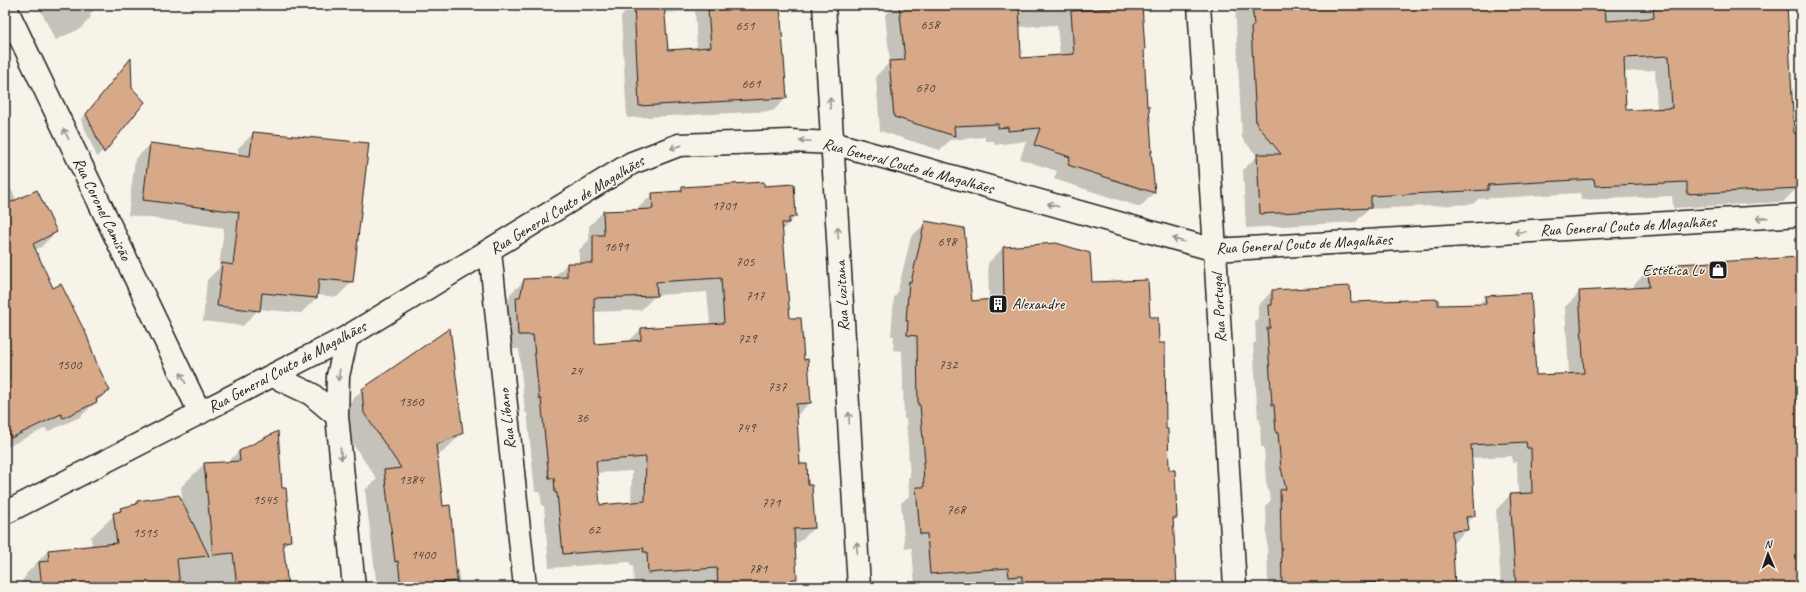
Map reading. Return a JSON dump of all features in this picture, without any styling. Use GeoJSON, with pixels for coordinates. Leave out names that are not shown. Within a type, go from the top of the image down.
{"type":"FeatureCollection","features":[{"type":"Feature","properties":{"kind":"street","name":"Rua Luzitana"},"geometry":{"type":"LineString","coordinates":[[824,5],[859,587]]}},
{"type":"Feature","properties":{"kind":"street","name":"Rua Portugal"},"geometry":{"type":"LineString","coordinates":[[1199,5],[1235,587]]}},
{"type":"Feature","properties":{"kind":"street","name":"Rua Coronel Camisão"},"geometry":{"type":"LineString","coordinates":[[5,6],[200,413]]}},
{"type":"Feature","properties":{"kind":"street","name":"Rua General Couto de Magalhães"},"geometry":{"type":"LineString","coordinates":[[5,513],[347,337],[632,163],[679,145],[790,141],[833,143],[1215,250],[1801,215]]}},
{"type":"Feature","properties":{"kind":"street","name":"Rua Líbano"},"geometry":{"type":"LineString","coordinates":[[490,251],[525,587]]}},
{"type":"Feature","properties":{"kind":"street"},"geometry":{"type":"LineString","coordinates":[[347,337],[338,376],[337,416],[354,587]]}},
{"type":"Feature","properties":{"kind":"street"},"geometry":{"type":"LineString","coordinates":[[273,376],[311,394],[337,416]]}},
{"type":"Feature","properties":{"kind":"building"},"geometry":{"type":"Polygon","coordinates":[[[634,5],[664,5],[668,50],[711,47],[708,10],[723,9],[723,6],[739,5],[771,5],[771,8],[780,7],[787,98],[639,106],[634,5]]]}},
{"type":"Feature","properties":{"kind":"building"},"geometry":{"type":"Polygon","coordinates":[[[899,5],[1019,5],[1021,58],[1074,54],[1071,11],[1142,6],[1147,106],[1149,106],[1155,193],[1068,165],[1070,157],[1034,145],[1040,128],[1008,131],[1008,127],[998,128],[998,124],[954,126],[955,136],[894,117],[889,61],[905,60],[899,5]]]}},
{"type":"Feature","properties":{"kind":"building"},"geometry":{"type":"Polygon","coordinates":[[[1252,5],[1605,5],[1606,21],[1654,18],[1653,5],[1787,5],[1794,133],[1797,133],[1799,188],[1687,194],[1687,182],[1595,186],[1594,179],[1488,185],[1488,190],[1371,196],[1371,208],[1260,214],[1257,154],[1281,154],[1256,123],[1251,28],[1254,25],[1252,5]],[[1669,56],[1624,58],[1626,110],[1672,108],[1669,56]]]}},
{"type":"Feature","properties":{"kind":"building"},"geometry":{"type":"Polygon","coordinates":[[[131,58],[132,88],[145,102],[104,153],[86,114],[131,58]]]}},
{"type":"Feature","properties":{"kind":"building"},"geometry":{"type":"Polygon","coordinates":[[[253,132],[369,143],[353,282],[319,279],[317,298],[262,293],[260,311],[217,306],[222,263],[233,265],[239,212],[143,200],[150,143],[250,156],[253,132]]]}},
{"type":"Feature","properties":{"kind":"building"},"geometry":{"type":"Polygon","coordinates":[[[764,182],[764,186],[794,184],[796,217],[789,218],[789,223],[782,223],[790,318],[801,318],[804,360],[808,359],[811,403],[796,404],[800,464],[807,464],[808,485],[812,485],[815,528],[794,529],[797,579],[792,579],[792,584],[718,587],[717,568],[648,573],[647,552],[643,552],[644,548],[563,554],[557,493],[555,493],[554,478],[549,478],[533,335],[518,335],[516,297],[520,297],[524,279],[567,277],[567,263],[593,263],[593,235],[604,235],[603,211],[653,209],[652,193],[682,191],[682,187],[764,182]],[[721,278],[656,282],[657,296],[594,298],[595,344],[641,340],[641,328],[724,323],[721,278]],[[646,457],[596,461],[600,505],[645,501],[646,457]]]}},
{"type":"Feature","properties":{"kind":"building"},"geometry":{"type":"Polygon","coordinates":[[[37,190],[57,232],[33,244],[53,288],[61,284],[87,336],[97,364],[110,391],[96,399],[97,402],[63,418],[61,414],[11,438],[5,426],[5,205],[37,190]]]}},
{"type":"Feature","properties":{"kind":"building"},"geometry":{"type":"Polygon","coordinates":[[[925,221],[964,228],[972,301],[1004,298],[1003,247],[1056,243],[1090,253],[1092,282],[1148,280],[1150,317],[1158,317],[1159,343],[1165,343],[1166,429],[1168,429],[1169,470],[1175,470],[1177,518],[1173,518],[1177,587],[1022,587],[1022,576],[1009,577],[1008,568],[930,574],[927,534],[920,534],[916,487],[924,487],[923,462],[925,462],[920,405],[918,405],[917,336],[907,335],[908,321],[906,321],[909,281],[911,282],[925,221]]]}},
{"type":"Feature","properties":{"kind":"building"},"geometry":{"type":"Polygon","coordinates":[[[1801,257],[1801,587],[1516,587],[1510,494],[1532,493],[1531,448],[1527,448],[1526,442],[1471,445],[1475,516],[1466,517],[1468,530],[1452,531],[1455,587],[1379,587],[1379,582],[1282,586],[1280,490],[1286,489],[1281,468],[1278,433],[1276,433],[1274,405],[1272,405],[1267,328],[1270,328],[1269,305],[1272,305],[1272,290],[1350,286],[1351,302],[1438,299],[1438,305],[1486,304],[1485,296],[1531,293],[1536,375],[1584,373],[1579,291],[1649,287],[1648,269],[1678,267],[1678,264],[1801,257]]]}},
{"type":"Feature","properties":{"kind":"building"},"geometry":{"type":"Polygon","coordinates":[[[450,328],[463,433],[436,445],[443,506],[450,505],[457,581],[401,587],[398,561],[395,562],[384,470],[401,468],[364,413],[362,389],[450,328]]]}},
{"type":"Feature","properties":{"kind":"building"},"geometry":{"type":"Polygon","coordinates":[[[278,431],[282,488],[286,488],[291,541],[283,542],[288,587],[237,587],[233,553],[213,555],[204,463],[240,461],[239,451],[278,431]]]}},
{"type":"Feature","properties":{"kind":"building"},"geometry":{"type":"Polygon","coordinates":[[[179,495],[209,556],[177,559],[180,587],[42,587],[39,562],[49,561],[48,550],[117,543],[113,513],[121,511],[120,508],[137,504],[137,501],[179,495]]]}},
{"type":"Feature","properties":{"kind":"place","name":"Estética Lu"},"geometry":{"type":"Point","coordinates":[1718,270]}},
{"type":"Feature","properties":{"kind":"place","name":"Alexandre"},"geometry":{"type":"Point","coordinates":[998,304]}}]}
